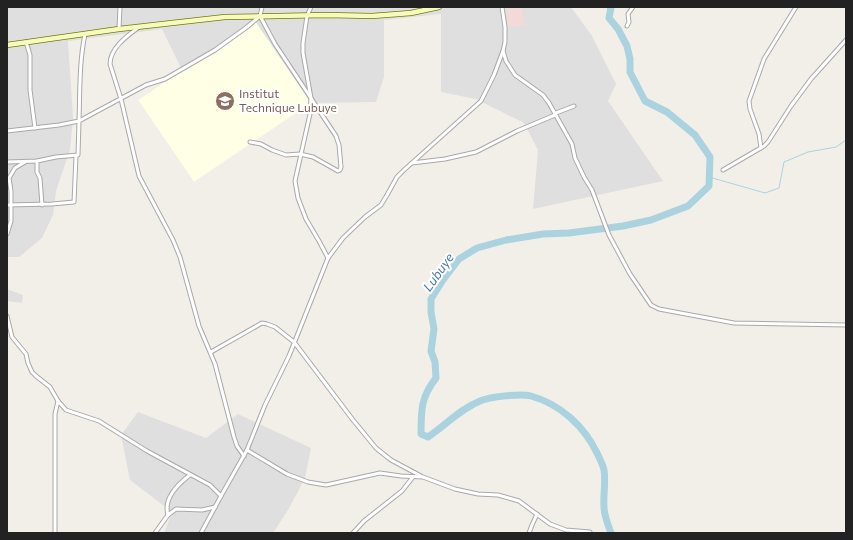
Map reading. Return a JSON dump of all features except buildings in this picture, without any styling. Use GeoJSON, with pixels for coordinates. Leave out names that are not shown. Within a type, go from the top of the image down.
{"type":"FeatureCollection","features":[{"type":"Feature","properties":{"kind":"street"},"geometry":{"type":"LineString","coordinates":[[120,7],[120,29]]}},
{"type":"Feature","properties":{"kind":"street"},"geometry":{"type":"LineString","coordinates":[[7,131],[59,125],[79,120],[146,85],[165,79],[214,50],[248,27],[260,16],[262,7]]}},
{"type":"Feature","properties":{"kind":"street"},"geometry":{"type":"LineString","coordinates":[[311,7],[307,16],[304,30],[303,53],[311,98],[309,119],[295,181],[298,198],[306,219],[328,258]]}},
{"type":"Feature","properties":{"kind":"street"},"geometry":{"type":"LineString","coordinates":[[7,45],[211,18],[260,16],[372,16],[410,13],[438,7]]}},
{"type":"Feature","properties":{"kind":"street"},"geometry":{"type":"LineString","coordinates":[[201,533],[220,496],[247,450],[265,405],[289,356],[328,258],[343,238],[365,217],[381,205],[397,177],[481,101],[494,75],[503,51],[505,42],[505,28],[502,7]]}},
{"type":"Feature","properties":{"kind":"street"},"geometry":{"type":"LineString","coordinates":[[627,26],[628,14],[633,7]]}},
{"type":"Feature","properties":{"kind":"street"},"geometry":{"type":"LineString","coordinates":[[761,148],[759,134],[750,109],[749,101],[764,59],[796,7]]}},
{"type":"Feature","properties":{"kind":"street"},"geometry":{"type":"LineString","coordinates":[[250,142],[261,144],[286,155],[300,154],[313,157],[338,171],[340,170],[341,165],[336,136],[275,44],[260,16]]}},
{"type":"Feature","properties":{"kind":"street"},"geometry":{"type":"LineString","coordinates":[[138,27],[119,44],[110,58],[110,64],[121,99],[140,176],[173,240],[186,277],[199,326],[215,364],[234,438],[237,446],[244,456]]}},
{"type":"Feature","properties":{"kind":"street"},"geometry":{"type":"LineString","coordinates":[[9,205],[74,202],[76,156],[78,153],[81,75],[80,59],[85,34]]}},
{"type":"Feature","properties":{"kind":"street"},"geometry":{"type":"LineString","coordinates":[[723,170],[761,148],[772,138],[791,106],[811,79],[846,40]]}},
{"type":"Feature","properties":{"kind":"street"},"geometry":{"type":"LineString","coordinates":[[26,42],[30,55],[30,90],[35,128]]}},
{"type":"Feature","properties":{"kind":"street"},"geometry":{"type":"LineString","coordinates":[[503,51],[506,61],[515,75],[543,95],[556,113],[560,124],[572,144],[575,158],[592,190],[609,234],[630,274],[650,305],[658,309],[734,323],[846,324]]}},
{"type":"Feature","properties":{"kind":"street"},"geometry":{"type":"LineString","coordinates":[[412,163],[445,159],[476,152],[517,131],[574,106]]}},
{"type":"Feature","properties":{"kind":"street"},"geometry":{"type":"LineString","coordinates":[[7,162],[37,161],[56,157],[76,156]]}},
{"type":"Feature","properties":{"kind":"street"},"geometry":{"type":"LineString","coordinates":[[7,234],[11,221],[9,205],[11,191],[8,178],[15,168],[29,161]]}},
{"type":"Feature","properties":{"kind":"street"},"geometry":{"type":"LineString","coordinates":[[37,161],[42,204]]}},
{"type":"Feature","properties":{"kind":"street"},"geometry":{"type":"LineString","coordinates":[[7,316],[12,338],[26,354],[32,372],[50,387],[58,401],[66,410],[70,413],[85,416],[99,422],[147,451],[210,485],[220,496]]}},
{"type":"Feature","properties":{"kind":"street"},"geometry":{"type":"LineString","coordinates":[[211,352],[262,323],[275,327],[294,342],[376,448],[391,460],[422,477],[455,489],[478,494],[498,495],[519,501],[550,524],[566,530],[590,532]]}},
{"type":"Feature","properties":{"kind":"street"},"geometry":{"type":"LineString","coordinates":[[55,533],[55,414],[58,401]]}},
{"type":"Feature","properties":{"kind":"street"},"geometry":{"type":"LineString","coordinates":[[247,450],[286,474],[308,482],[326,484],[380,473],[422,477]]}},
{"type":"Feature","properties":{"kind":"street"},"geometry":{"type":"LineString","coordinates":[[168,515],[166,509],[168,499],[179,483],[190,474]]}},
{"type":"Feature","properties":{"kind":"street"},"geometry":{"type":"LineString","coordinates":[[352,533],[364,521],[402,491],[413,477]]}},
{"type":"Feature","properties":{"kind":"street"},"geometry":{"type":"LineString","coordinates":[[155,533],[168,515],[176,508],[202,510],[214,507]]}},
{"type":"Feature","properties":{"kind":"street"},"geometry":{"type":"LineString","coordinates":[[530,533],[537,514]]}},
{"type":"Feature","properties":{"kind":"shaded area"},"geometry":{"type":"Polygon","coordinates":[[[7,7],[571,7],[592,36],[616,84],[608,101],[663,181],[533,209],[538,150],[524,123],[476,99],[441,92],[441,14],[384,20],[384,77],[376,102],[311,103],[194,182],[138,100],[182,70],[162,29],[68,41],[73,117],[70,150],[56,191],[53,215],[42,238],[19,257],[7,257],[7,7]]]}},
{"type":"Feature","properties":{"kind":"shaded area"},"geometry":{"type":"Polygon","coordinates":[[[522,7],[525,25],[509,28],[506,9],[522,7]]]}},
{"type":"Feature","properties":{"kind":"shaded area","name":"Institut Technique Lubuye"},"geometry":{"type":"Polygon","coordinates":[[[255,21],[311,103],[194,182],[138,100],[255,21]]]}},
{"type":"Feature","properties":{"kind":"shaded area"},"geometry":{"type":"Polygon","coordinates":[[[7,289],[23,295],[22,303],[7,301],[7,289]]]}},
{"type":"Feature","properties":{"kind":"shaded area"},"geometry":{"type":"Polygon","coordinates":[[[138,412],[206,438],[238,414],[311,448],[305,478],[288,510],[273,533],[164,533],[172,512],[130,480],[121,435],[138,412]]]}},
{"type":"Feature","properties":{"kind":"waterway","name":"Lubuye"},"geometry":{"type":"LineString","coordinates":[[610,7],[609,18],[618,29],[627,46],[630,59],[630,72],[645,101],[667,112],[695,135],[710,157],[709,186],[688,206],[651,220],[623,226],[569,233],[543,234],[506,240],[477,248],[459,259],[431,299],[431,312],[434,329],[431,351],[435,362],[436,378],[427,391],[423,404],[421,434],[428,437],[466,408],[490,398],[526,395],[552,404],[578,425],[592,443],[604,468],[604,510],[611,533]]}},
{"type":"Feature","properties":{"kind":"waterway"},"geometry":{"type":"LineString","coordinates":[[709,177],[765,193],[779,188],[784,162],[808,152],[836,147],[846,140]]}},
{"type":"Feature","properties":{"kind":"place","name":"Institut Technique Lubuye"},"geometry":{"type":"Point","coordinates":[225,101]}}]}
